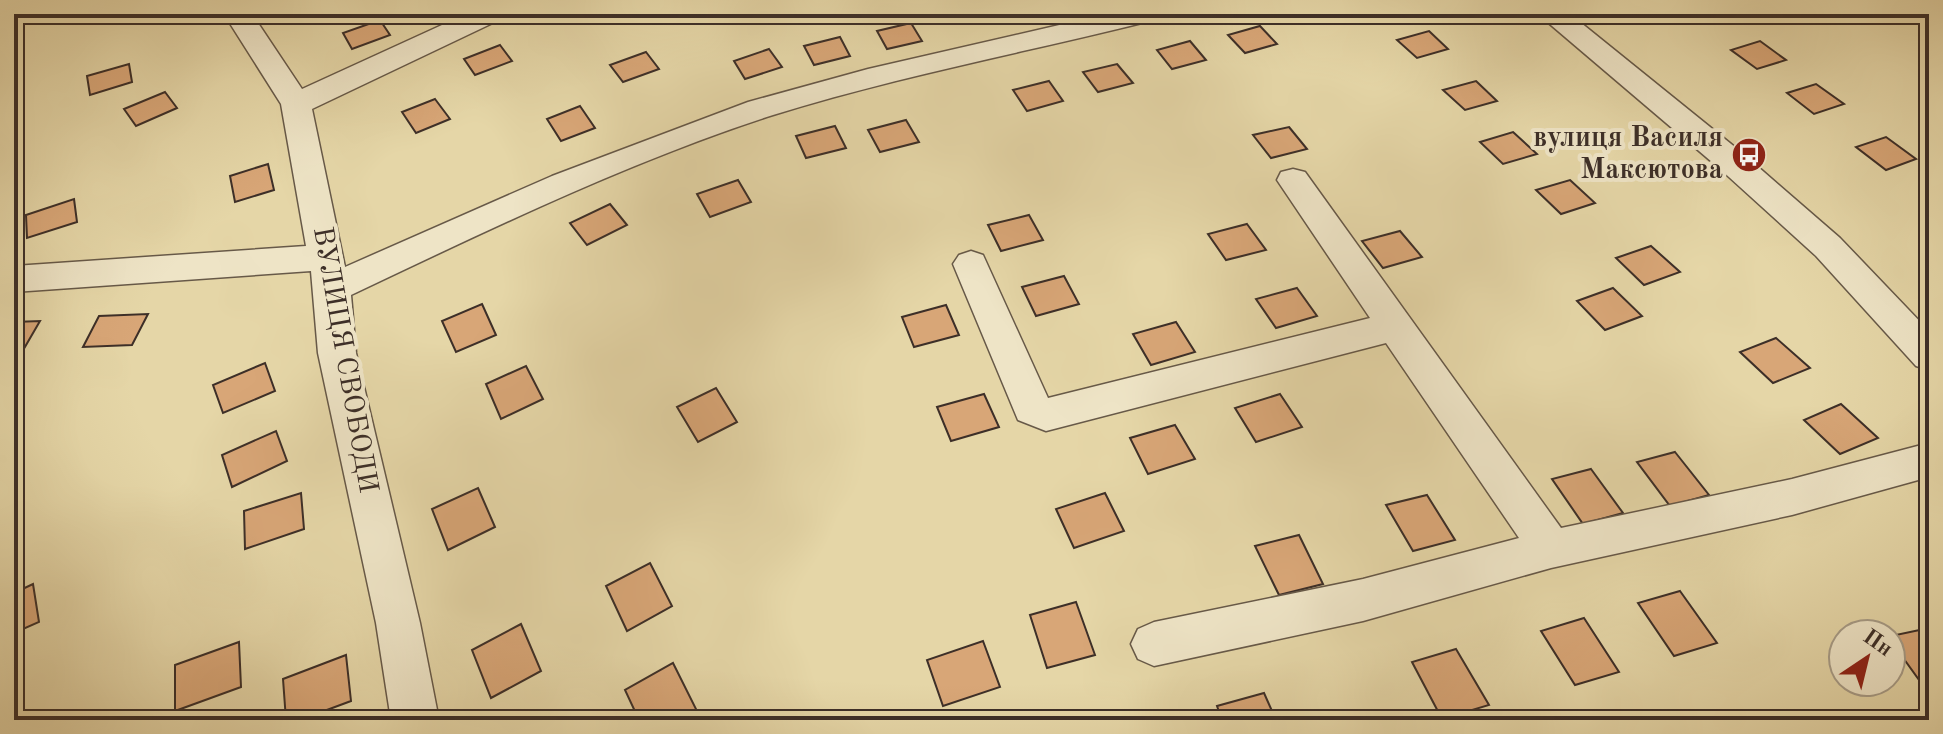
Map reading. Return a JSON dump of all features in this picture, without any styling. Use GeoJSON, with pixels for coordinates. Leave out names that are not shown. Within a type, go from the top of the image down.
{"type":"FeatureCollection","features":[{"type":"Feature","properties":{"kind":"street","name":"ВУЛИЦЯ СВОБОДИ"},"geometry":{"type":"LineString","coordinates":[[238,14],[296,104],[330,272],[337,353],[398,623],[415,720]]}},
{"type":"Feature","properties":{"kind":"street"},"geometry":{"type":"LineString","coordinates":[[296,104],[489,14]]}},
{"type":"Feature","properties":{"kind":"street"},"geometry":{"type":"LineString","coordinates":[[14,279],[330,272],[483,219],[707,127],[869,78],[1144,14]]}},
{"type":"Feature","properties":{"kind":"street"},"geometry":{"type":"LineString","coordinates":[[1552,14],[1730,160],[1828,247],[1929,355]]}},
{"type":"Feature","properties":{"kind":"street"},"geometry":{"type":"LineString","coordinates":[[1293,180],[1551,549]]}},
{"type":"Feature","properties":{"kind":"street"},"geometry":{"type":"LineString","coordinates":[[971,264],[1032,409],[1046,415],[1395,326]]}},
{"type":"Feature","properties":{"kind":"street"},"geometry":{"type":"LineString","coordinates":[[1154,644],[1363,600],[1551,549],[1792,497],[1929,460]]}},
{"type":"Feature","properties":{"kind":"building"},"geometry":{"type":"Polygon","coordinates":[[[1364,14],[1403,14],[1404,15],[1373,23],[1364,14]]]}},
{"type":"Feature","properties":{"kind":"building"},"geometry":{"type":"Polygon","coordinates":[[[380,20],[390,35],[352,49],[343,33],[380,20]]]}},
{"type":"Feature","properties":{"kind":"building"},"geometry":{"type":"Polygon","coordinates":[[[911,23],[922,41],[887,49],[877,31],[911,23]]]}},
{"type":"Feature","properties":{"kind":"building"},"geometry":{"type":"Polygon","coordinates":[[[1260,26],[1277,44],[1245,53],[1228,35],[1260,26]]]}},
{"type":"Feature","properties":{"kind":"building"},"geometry":{"type":"Polygon","coordinates":[[[1429,31],[1448,49],[1417,58],[1397,40],[1429,31]]]}},
{"type":"Feature","properties":{"kind":"building"},"geometry":{"type":"Polygon","coordinates":[[[840,37],[850,56],[814,65],[804,46],[840,37]]]}},
{"type":"Feature","properties":{"kind":"building"},"geometry":{"type":"Polygon","coordinates":[[[1190,41],[1206,60],[1172,69],[1157,50],[1190,41]]]}},
{"type":"Feature","properties":{"kind":"building"},"geometry":{"type":"Polygon","coordinates":[[[1760,41],[1786,60],[1757,69],[1731,50],[1760,41]]]}},
{"type":"Feature","properties":{"kind":"building"},"geometry":{"type":"Polygon","coordinates":[[[500,45],[512,61],[475,75],[464,59],[500,45]]]}},
{"type":"Feature","properties":{"kind":"building"},"geometry":{"type":"Polygon","coordinates":[[[769,49],[782,67],[745,79],[734,61],[769,49]]]}},
{"type":"Feature","properties":{"kind":"building"},"geometry":{"type":"Polygon","coordinates":[[[646,52],[659,69],[623,82],[610,65],[646,52]]]}},
{"type":"Feature","properties":{"kind":"building"},"geometry":{"type":"Polygon","coordinates":[[[129,64],[132,82],[90,95],[87,76],[129,64]]]}},
{"type":"Feature","properties":{"kind":"building"},"geometry":{"type":"Polygon","coordinates":[[[1117,64],[1133,83],[1098,92],[1083,72],[1117,64]]]}},
{"type":"Feature","properties":{"kind":"building"},"geometry":{"type":"Polygon","coordinates":[[[1049,81],[1063,101],[1027,111],[1013,90],[1049,81]]]}},
{"type":"Feature","properties":{"kind":"building"},"geometry":{"type":"Polygon","coordinates":[[[1476,81],[1497,101],[1465,110],[1443,90],[1476,81]]]}},
{"type":"Feature","properties":{"kind":"building"},"geometry":{"type":"Polygon","coordinates":[[[1816,84],[1844,104],[1814,114],[1787,93],[1816,84]]]}},
{"type":"Feature","properties":{"kind":"building"},"geometry":{"type":"Polygon","coordinates":[[[165,92],[177,108],[136,126],[124,109],[165,92]]]}},
{"type":"Feature","properties":{"kind":"building"},"geometry":{"type":"Polygon","coordinates":[[[435,99],[450,119],[416,133],[402,112],[435,99]]]}},
{"type":"Feature","properties":{"kind":"building"},"geometry":{"type":"Polygon","coordinates":[[[580,106],[595,128],[561,141],[547,119],[580,106]]]}},
{"type":"Feature","properties":{"kind":"building"},"geometry":{"type":"Polygon","coordinates":[[[906,120],[919,142],[880,152],[868,130],[906,120]]]}},
{"type":"Feature","properties":{"kind":"building"},"geometry":{"type":"Polygon","coordinates":[[[835,126],[846,148],[806,158],[796,136],[835,126]]]}},
{"type":"Feature","properties":{"kind":"building"},"geometry":{"type":"Polygon","coordinates":[[[1289,127],[1307,149],[1271,158],[1253,135],[1289,127]]]}},
{"type":"Feature","properties":{"kind":"building"},"geometry":{"type":"Polygon","coordinates":[[[1513,132],[1537,154],[1503,164],[1480,142],[1513,132]]]}},
{"type":"Feature","properties":{"kind":"building"},"geometry":{"type":"Polygon","coordinates":[[[1886,137],[1916,159],[1886,170],[1856,147],[1886,137]]]}},
{"type":"Feature","properties":{"kind":"building"},"geometry":{"type":"Polygon","coordinates":[[[268,164],[274,190],[235,202],[230,176],[268,164]]]}},
{"type":"Feature","properties":{"kind":"building"},"geometry":{"type":"Polygon","coordinates":[[[738,180],[751,202],[710,217],[697,194],[738,180]]]}},
{"type":"Feature","properties":{"kind":"building"},"geometry":{"type":"Polygon","coordinates":[[[1570,180],[1595,203],[1561,214],[1536,190],[1570,180]]]}},
{"type":"Feature","properties":{"kind":"building"},"geometry":{"type":"Polygon","coordinates":[[[74,199],[77,222],[27,238],[26,215],[74,199]]]}},
{"type":"Feature","properties":{"kind":"building"},"geometry":{"type":"Polygon","coordinates":[[[610,204],[627,225],[587,245],[570,223],[610,204]]]}},
{"type":"Feature","properties":{"kind":"building"},"geometry":{"type":"Polygon","coordinates":[[[1029,215],[1043,240],[1001,251],[988,225],[1029,215]]]}},
{"type":"Feature","properties":{"kind":"building"},"geometry":{"type":"Polygon","coordinates":[[[1247,224],[1266,250],[1226,260],[1208,234],[1247,224]]]}},
{"type":"Feature","properties":{"kind":"building"},"geometry":{"type":"Polygon","coordinates":[[[1400,231],[1422,257],[1383,268],[1362,241],[1400,231]]]}},
{"type":"Feature","properties":{"kind":"building"},"geometry":{"type":"Polygon","coordinates":[[[1651,246],[1680,272],[1644,285],[1616,258],[1651,246]]]}},
{"type":"Feature","properties":{"kind":"building"},"geometry":{"type":"Polygon","coordinates":[[[1064,276],[1079,304],[1036,316],[1022,287],[1064,276]]]}},
{"type":"Feature","properties":{"kind":"building"},"geometry":{"type":"Polygon","coordinates":[[[1297,288],[1317,316],[1276,328],[1256,299],[1297,288]]]}},
{"type":"Feature","properties":{"kind":"building"},"geometry":{"type":"Polygon","coordinates":[[[1613,288],[1642,316],[1605,330],[1577,301],[1613,288]]]}},
{"type":"Feature","properties":{"kind":"building"},"geometry":{"type":"Polygon","coordinates":[[[482,304],[496,335],[456,352],[442,321],[482,304]]]}},
{"type":"Feature","properties":{"kind":"building"},"geometry":{"type":"Polygon","coordinates":[[[946,305],[959,335],[914,347],[902,317],[946,305]]]}},
{"type":"Feature","properties":{"kind":"building"},"geometry":{"type":"Polygon","coordinates":[[[148,314],[132,345],[83,347],[99,316],[148,314]]]}},
{"type":"Feature","properties":{"kind":"building"},"geometry":{"type":"Polygon","coordinates":[[[40,321],[22,352],[14,353],[14,322],[40,321]]]}},
{"type":"Feature","properties":{"kind":"building"},"geometry":{"type":"Polygon","coordinates":[[[1176,322],[1195,352],[1151,365],[1133,334],[1176,322]]]}},
{"type":"Feature","properties":{"kind":"building"},"geometry":{"type":"Polygon","coordinates":[[[1776,338],[1810,368],[1773,383],[1740,352],[1776,338]]]}},
{"type":"Feature","properties":{"kind":"building"},"geometry":{"type":"Polygon","coordinates":[[[265,363],[275,391],[223,413],[213,385],[265,363]]]}},
{"type":"Feature","properties":{"kind":"building"},"geometry":{"type":"Polygon","coordinates":[[[526,366],[543,399],[501,419],[486,384],[526,366]]]}},
{"type":"Feature","properties":{"kind":"building"},"geometry":{"type":"Polygon","coordinates":[[[716,388],[737,422],[698,442],[677,407],[716,388]]]}},
{"type":"Feature","properties":{"kind":"building"},"geometry":{"type":"Polygon","coordinates":[[[984,394],[999,427],[951,441],[937,407],[984,394]]]}},
{"type":"Feature","properties":{"kind":"building"},"geometry":{"type":"Polygon","coordinates":[[[1280,394],[1302,427],[1256,442],[1235,408],[1280,394]]]}},
{"type":"Feature","properties":{"kind":"building"},"geometry":{"type":"Polygon","coordinates":[[[1841,404],[1878,438],[1840,454],[1804,420],[1841,404]]]}},
{"type":"Feature","properties":{"kind":"building"},"geometry":{"type":"Polygon","coordinates":[[[1175,425],[1195,459],[1148,474],[1130,438],[1175,425]]]}},
{"type":"Feature","properties":{"kind":"building"},"geometry":{"type":"Polygon","coordinates":[[[276,431],[287,461],[232,487],[222,455],[276,431]]]}},
{"type":"Feature","properties":{"kind":"building"},"geometry":{"type":"Polygon","coordinates":[[[1675,452],[1709,495],[1670,506],[1637,462],[1675,452]]]}},
{"type":"Feature","properties":{"kind":"building"},"geometry":{"type":"Polygon","coordinates":[[[1591,469],[1623,513],[1583,524],[1552,479],[1591,469]]]}},
{"type":"Feature","properties":{"kind":"building"},"geometry":{"type":"Polygon","coordinates":[[[478,488],[495,527],[448,550],[432,509],[478,488]]]}},
{"type":"Feature","properties":{"kind":"building"},"geometry":{"type":"Polygon","coordinates":[[[301,493],[304,529],[245,549],[244,511],[301,493]]]}},
{"type":"Feature","properties":{"kind":"building"},"geometry":{"type":"Polygon","coordinates":[[[1105,493],[1124,531],[1074,548],[1056,509],[1105,493]]]}},
{"type":"Feature","properties":{"kind":"building"},"geometry":{"type":"Polygon","coordinates":[[[1427,495],[1455,540],[1413,551],[1386,505],[1427,495]]]}},
{"type":"Feature","properties":{"kind":"building"},"geometry":{"type":"Polygon","coordinates":[[[1299,535],[1323,584],[1279,595],[1255,546],[1299,535]]]}},
{"type":"Feature","properties":{"kind":"building"},"geometry":{"type":"Polygon","coordinates":[[[650,563],[672,606],[627,631],[606,586],[650,563]]]}},
{"type":"Feature","properties":{"kind":"building"},"geometry":{"type":"Polygon","coordinates":[[[33,584],[39,622],[14,633],[14,593],[33,584]]]}},
{"type":"Feature","properties":{"kind":"building"},"geometry":{"type":"Polygon","coordinates":[[[1680,591],[1717,643],[1674,656],[1638,603],[1680,591]]]}},
{"type":"Feature","properties":{"kind":"building"},"geometry":{"type":"Polygon","coordinates":[[[1076,602],[1095,655],[1047,668],[1030,615],[1076,602]]]}},
{"type":"Feature","properties":{"kind":"building"},"geometry":{"type":"Polygon","coordinates":[[[1584,618],[1619,672],[1575,685],[1541,631],[1584,618]]]}},
{"type":"Feature","properties":{"kind":"building"},"geometry":{"type":"Polygon","coordinates":[[[521,624],[541,671],[491,698],[472,650],[521,624]]]}},
{"type":"Feature","properties":{"kind":"building"},"geometry":{"type":"Polygon","coordinates":[[[1929,628],[1929,682],[1922,684],[1907,663],[1907,633],[1929,628]]]}},
{"type":"Feature","properties":{"kind":"building"},"geometry":{"type":"Polygon","coordinates":[[[983,641],[1000,687],[943,706],[927,660],[983,641]]]}},
{"type":"Feature","properties":{"kind":"building"},"geometry":{"type":"Polygon","coordinates":[[[239,642],[241,687],[175,711],[175,665],[239,642]]]}},
{"type":"Feature","properties":{"kind":"building"},"geometry":{"type":"Polygon","coordinates":[[[1456,649],[1489,705],[1442,719],[1412,662],[1456,649]]]}},
{"type":"Feature","properties":{"kind":"building"},"geometry":{"type":"Polygon","coordinates":[[[346,655],[351,701],[300,720],[286,720],[283,679],[346,655]]]}},
{"type":"Feature","properties":{"kind":"building"},"geometry":{"type":"Polygon","coordinates":[[[673,663],[697,711],[682,720],[639,720],[625,690],[673,663]]]}},
{"type":"Feature","properties":{"kind":"building"},"geometry":{"type":"Polygon","coordinates":[[[1264,693],[1276,720],[1222,720],[1217,706],[1264,693]]]}},
{"type":"Feature","properties":{"kind":"place","name":"вулиця Василя Максютова"},"geometry":{"type":"Point","coordinates":[1749,155]}}]}
